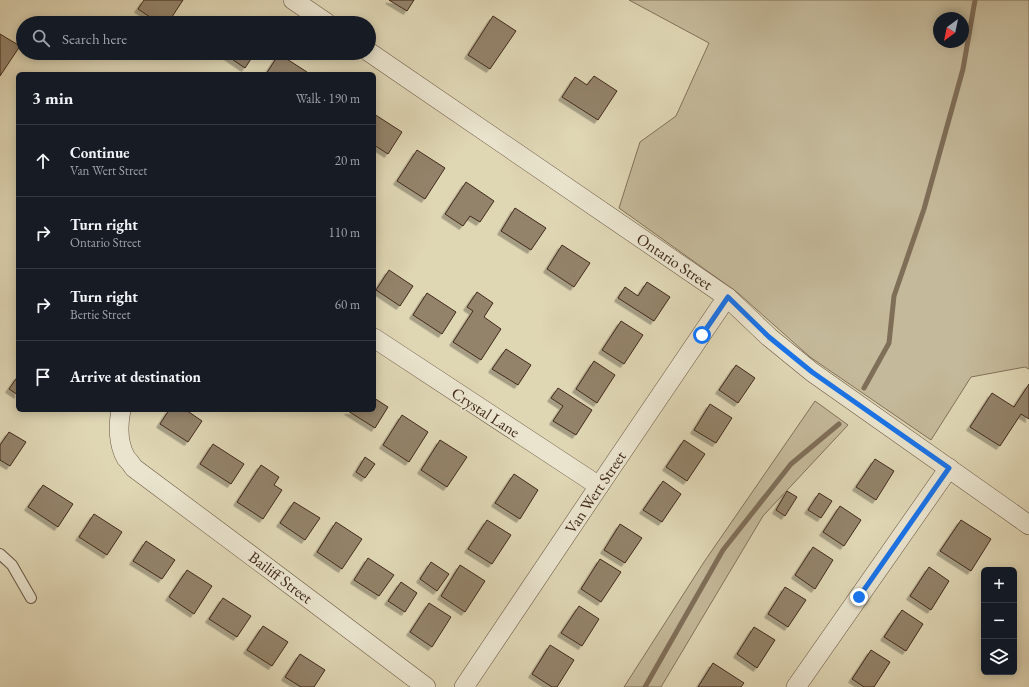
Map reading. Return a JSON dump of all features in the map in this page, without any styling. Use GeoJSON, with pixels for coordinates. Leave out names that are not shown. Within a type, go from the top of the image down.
{"type":"FeatureCollection","features":[{"type":"Feature","properties":{"kind":"street"},"geometry":{"type":"LineString","coordinates":[[293,0],[317,16]]}},
{"type":"Feature","properties":{"kind":"street","name":"Ontario Street"},"geometry":{"type":"LineString","coordinates":[[376,57],[728,297],[769,337],[812,372],[1029,525]]}},
{"type":"Feature","properties":{"kind":"street","name":"Van Wert Street"},"geometry":{"type":"LineString","coordinates":[[464,687],[728,297]]}},
{"type":"Feature","properties":{"kind":"street","name":"Crystal Lane"},"geometry":{"type":"LineString","coordinates":[[376,339],[599,486]]}},
{"type":"Feature","properties":{"kind":"street","name":"Bailiff Street"},"geometry":{"type":"LineString","coordinates":[[121,412],[119,426],[121,440],[126,457],[134,468],[426,687]]}},
{"type":"Feature","properties":{"kind":"street"},"geometry":{"type":"LineString","coordinates":[[796,687],[949,468]]}},
{"type":"Feature","properties":{"kind":"lane"},"geometry":{"type":"LineString","coordinates":[[0,554],[12,566],[31,598]]}},
{"type":"Feature","properties":{"kind":"shaded area"},"geometry":{"type":"Polygon","coordinates":[[[629,0],[1029,0],[1029,369],[1025,367],[971,377],[931,440],[810,357],[738,293],[619,208],[640,142],[676,116],[709,43],[629,0]]]}},
{"type":"Feature","properties":{"kind":"shaded area"},"geometry":{"type":"Polygon","coordinates":[[[815,401],[848,425],[763,516],[661,687],[624,687],[704,562],[815,401]]]}},
{"type":"Feature","properties":{"kind":"building"},"geometry":{"type":"Polygon","coordinates":[[[144,0],[183,0],[173,16],[148,16],[138,9],[144,0]]]}},
{"type":"Feature","properties":{"kind":"building"},"geometry":{"type":"Polygon","coordinates":[[[389,0],[414,0],[407,11],[389,0]]]}},
{"type":"Feature","properties":{"kind":"building"},"geometry":{"type":"Polygon","coordinates":[[[493,16],[516,31],[490,69],[468,55],[493,16]]]}},
{"type":"Feature","properties":{"kind":"building"},"geometry":{"type":"Polygon","coordinates":[[[0,34],[16,44],[16,52],[0,76],[0,34]]]}},
{"type":"Feature","properties":{"kind":"building"},"geometry":{"type":"Polygon","coordinates":[[[233,60],[250,60],[245,68],[233,60]]]}},
{"type":"Feature","properties":{"kind":"building"},"geometry":{"type":"Polygon","coordinates":[[[275,60],[288,60],[307,72],[267,72],[275,60]]]}},
{"type":"Feature","properties":{"kind":"building"},"geometry":{"type":"Polygon","coordinates":[[[594,76],[617,91],[598,120],[562,97],[575,77],[587,85],[594,76]]]}},
{"type":"Feature","properties":{"kind":"building"},"geometry":{"type":"Polygon","coordinates":[[[376,115],[402,132],[388,154],[376,146],[376,115]]]}},
{"type":"Feature","properties":{"kind":"building"},"geometry":{"type":"Polygon","coordinates":[[[417,150],[445,168],[425,199],[397,181],[417,150]]]}},
{"type":"Feature","properties":{"kind":"building"},"geometry":{"type":"Polygon","coordinates":[[[466,182],[494,201],[480,222],[470,216],[463,226],[445,214],[466,182]]]}},
{"type":"Feature","properties":{"kind":"building"},"geometry":{"type":"Polygon","coordinates":[[[515,208],[546,228],[531,250],[501,231],[515,208]]]}},
{"type":"Feature","properties":{"kind":"building"},"geometry":{"type":"Polygon","coordinates":[[[562,245],[590,263],[574,287],[547,269],[562,245]]]}},
{"type":"Feature","properties":{"kind":"building"},"geometry":{"type":"Polygon","coordinates":[[[389,270],[413,286],[400,306],[376,290],[389,270]]]}},
{"type":"Feature","properties":{"kind":"building"},"geometry":{"type":"Polygon","coordinates":[[[647,282],[670,297],[654,321],[618,298],[625,287],[638,296],[647,282]]]}},
{"type":"Feature","properties":{"kind":"building"},"geometry":{"type":"Polygon","coordinates":[[[477,292],[493,303],[484,317],[501,329],[481,360],[453,342],[473,311],[467,307],[477,292]]]}},
{"type":"Feature","properties":{"kind":"building"},"geometry":{"type":"Polygon","coordinates":[[[427,293],[456,312],[442,334],[413,315],[427,293]]]}},
{"type":"Feature","properties":{"kind":"building"},"geometry":{"type":"Polygon","coordinates":[[[621,321],[643,335],[624,364],[602,350],[621,321]]]}},
{"type":"Feature","properties":{"kind":"building"},"geometry":{"type":"Polygon","coordinates":[[[506,349],[531,365],[518,385],[492,369],[506,349]]]}},
{"type":"Feature","properties":{"kind":"building"},"geometry":{"type":"Polygon","coordinates":[[[594,361],[615,375],[597,403],[576,389],[594,361]]]}},
{"type":"Feature","properties":{"kind":"building"},"geometry":{"type":"Polygon","coordinates":[[[736,365],[755,378],[738,403],[719,390],[736,365]]]}},
{"type":"Feature","properties":{"kind":"building"},"geometry":{"type":"Polygon","coordinates":[[[16,379],[16,394],[9,389],[16,379]]]}},
{"type":"Feature","properties":{"kind":"building"},"geometry":{"type":"Polygon","coordinates":[[[1029,384],[1029,419],[1021,414],[1000,446],[970,427],[992,393],[1014,407],[1029,384]]]}},
{"type":"Feature","properties":{"kind":"building"},"geometry":{"type":"Polygon","coordinates":[[[558,388],[592,410],[576,435],[553,421],[563,406],[551,398],[558,388]]]}},
{"type":"Feature","properties":{"kind":"building"},"geometry":{"type":"Polygon","coordinates":[[[376,399],[388,407],[375,428],[350,412],[376,412],[376,399]]]}},
{"type":"Feature","properties":{"kind":"building"},"geometry":{"type":"Polygon","coordinates":[[[710,404],[732,418],[716,443],[694,430],[710,404]]]}},
{"type":"Feature","properties":{"kind":"building"},"geometry":{"type":"Polygon","coordinates":[[[168,412],[189,412],[202,421],[188,442],[160,424],[168,412]]]}},
{"type":"Feature","properties":{"kind":"building"},"geometry":{"type":"Polygon","coordinates":[[[402,415],[428,432],[409,462],[383,445],[402,415]]]}},
{"type":"Feature","properties":{"kind":"building"},"geometry":{"type":"Polygon","coordinates":[[[9,432],[26,442],[10,466],[0,460],[0,445],[9,432]]]}},
{"type":"Feature","properties":{"kind":"building"},"geometry":{"type":"Polygon","coordinates":[[[440,440],[467,457],[447,487],[421,470],[440,440]]]}},
{"type":"Feature","properties":{"kind":"building"},"geometry":{"type":"Polygon","coordinates":[[[684,440],[705,454],[687,481],[666,467],[684,440]]]}},
{"type":"Feature","properties":{"kind":"building"},"geometry":{"type":"Polygon","coordinates":[[[213,444],[244,464],[231,484],[200,464],[213,444]]]}},
{"type":"Feature","properties":{"kind":"building"},"geometry":{"type":"Polygon","coordinates":[[[365,457],[375,464],[365,478],[356,472],[365,457]]]}},
{"type":"Feature","properties":{"kind":"building"},"geometry":{"type":"Polygon","coordinates":[[[875,459],[894,471],[876,500],[856,487],[875,459]]]}},
{"type":"Feature","properties":{"kind":"building"},"geometry":{"type":"Polygon","coordinates":[[[261,465],[279,477],[274,485],[282,490],[263,519],[237,502],[261,465]]]}},
{"type":"Feature","properties":{"kind":"building"},"geometry":{"type":"Polygon","coordinates":[[[514,474],[538,490],[520,519],[495,503],[514,474]]]}},
{"type":"Feature","properties":{"kind":"building"},"geometry":{"type":"Polygon","coordinates":[[[663,481],[681,494],[662,522],[643,510],[663,481]]]}},
{"type":"Feature","properties":{"kind":"building"},"geometry":{"type":"Polygon","coordinates":[[[43,485],[73,504],[58,527],[28,507],[43,485]]]}},
{"type":"Feature","properties":{"kind":"building"},"geometry":{"type":"Polygon","coordinates":[[[787,491],[797,497],[785,516],[776,510],[787,491]]]}},
{"type":"Feature","properties":{"kind":"building"},"geometry":{"type":"Polygon","coordinates":[[[819,493],[832,501],[821,518],[808,510],[819,493]]]}},
{"type":"Feature","properties":{"kind":"building"},"geometry":{"type":"Polygon","coordinates":[[[294,502],[320,518],[305,540],[280,523],[294,502]]]}},
{"type":"Feature","properties":{"kind":"building"},"geometry":{"type":"Polygon","coordinates":[[[840,506],[861,520],[844,546],[823,532],[840,506]]]}},
{"type":"Feature","properties":{"kind":"building"},"geometry":{"type":"Polygon","coordinates":[[[94,514],[122,532],[107,555],[79,537],[94,514]]]}},
{"type":"Feature","properties":{"kind":"building"},"geometry":{"type":"Polygon","coordinates":[[[487,520],[511,535],[492,564],[468,549],[487,520]]]}},
{"type":"Feature","properties":{"kind":"building"},"geometry":{"type":"Polygon","coordinates":[[[961,520],[991,539],[971,571],[940,551],[961,520]]]}},
{"type":"Feature","properties":{"kind":"building"},"geometry":{"type":"Polygon","coordinates":[[[336,522],[362,539],[342,569],[317,552],[336,522]]]}},
{"type":"Feature","properties":{"kind":"building"},"geometry":{"type":"Polygon","coordinates":[[[620,524],[642,538],[625,563],[604,550],[620,524]]]}},
{"type":"Feature","properties":{"kind":"building"},"geometry":{"type":"Polygon","coordinates":[[[146,541],[175,560],[162,579],[133,561],[146,541]]]}},
{"type":"Feature","properties":{"kind":"building"},"geometry":{"type":"Polygon","coordinates":[[[813,547],[833,560],[815,589],[795,575],[813,547]]]}},
{"type":"Feature","properties":{"kind":"building"},"geometry":{"type":"Polygon","coordinates":[[[368,558],[394,575],[379,596],[354,580],[368,558]]]}},
{"type":"Feature","properties":{"kind":"building"},"geometry":{"type":"Polygon","coordinates":[[[600,559],[621,572],[601,602],[581,589],[600,559]]]}},
{"type":"Feature","properties":{"kind":"building"},"geometry":{"type":"Polygon","coordinates":[[[431,562],[449,574],[437,591],[420,579],[431,562]]]}},
{"type":"Feature","properties":{"kind":"building"},"geometry":{"type":"Polygon","coordinates":[[[460,565],[485,581],[465,612],[441,596],[460,565]]]}},
{"type":"Feature","properties":{"kind":"building"},"geometry":{"type":"Polygon","coordinates":[[[929,567],[949,581],[931,610],[910,596],[929,567]]]}},
{"type":"Feature","properties":{"kind":"building"},"geometry":{"type":"Polygon","coordinates":[[[187,570],[212,586],[194,614],[169,597],[187,570]]]}},
{"type":"Feature","properties":{"kind":"building"},"geometry":{"type":"Polygon","coordinates":[[[401,582],[417,593],[405,612],[388,601],[401,582]]]}},
{"type":"Feature","properties":{"kind":"building"},"geometry":{"type":"Polygon","coordinates":[[[785,587],[806,600],[788,627],[768,614],[785,587]]]}},
{"type":"Feature","properties":{"kind":"building"},"geometry":{"type":"Polygon","coordinates":[[[223,598],[251,616],[237,637],[209,619],[223,598]]]}},
{"type":"Feature","properties":{"kind":"building"},"geometry":{"type":"Polygon","coordinates":[[[429,603],[451,617],[432,647],[410,632],[429,603]]]}},
{"type":"Feature","properties":{"kind":"building"},"geometry":{"type":"Polygon","coordinates":[[[579,606],[599,619],[582,646],[561,633],[579,606]]]}},
{"type":"Feature","properties":{"kind":"building"},"geometry":{"type":"Polygon","coordinates":[[[902,610],[923,624],[906,651],[884,637],[902,610]]]}},
{"type":"Feature","properties":{"kind":"building"},"geometry":{"type":"Polygon","coordinates":[[[263,626],[288,642],[272,666],[247,650],[263,626]]]}},
{"type":"Feature","properties":{"kind":"building"},"geometry":{"type":"Polygon","coordinates":[[[754,627],[775,640],[757,668],[737,654],[754,627]]]}},
{"type":"Feature","properties":{"kind":"building"},"geometry":{"type":"Polygon","coordinates":[[[550,645],[574,660],[557,687],[552,687],[532,674],[550,645]]]}},
{"type":"Feature","properties":{"kind":"building"},"geometry":{"type":"Polygon","coordinates":[[[871,650],[890,662],[874,687],[864,687],[852,679],[871,650]]]}},
{"type":"Feature","properties":{"kind":"building"},"geometry":{"type":"Polygon","coordinates":[[[300,654],[325,670],[314,687],[301,687],[285,677],[300,654]]]}},
{"type":"Feature","properties":{"kind":"building"},"geometry":{"type":"Polygon","coordinates":[[[713,663],[744,683],[741,687],[698,687],[713,663]]]}},
{"type":"Feature","properties":{"kind":"waterway"},"geometry":{"type":"LineString","coordinates":[[864,388],[889,343],[894,296],[924,209],[963,69],[975,0]]}},
{"type":"Feature","properties":{"kind":"waterway"},"geometry":{"type":"LineString","coordinates":[[645,687],[723,550],[791,464],[839,424]]}},
{"type":"Feature","properties":{"kind":"route"},"geometry":{"type":"LineString","coordinates":[[702,335],[728,297],[769,337],[812,372],[949,468],[859,597]]}}]}
